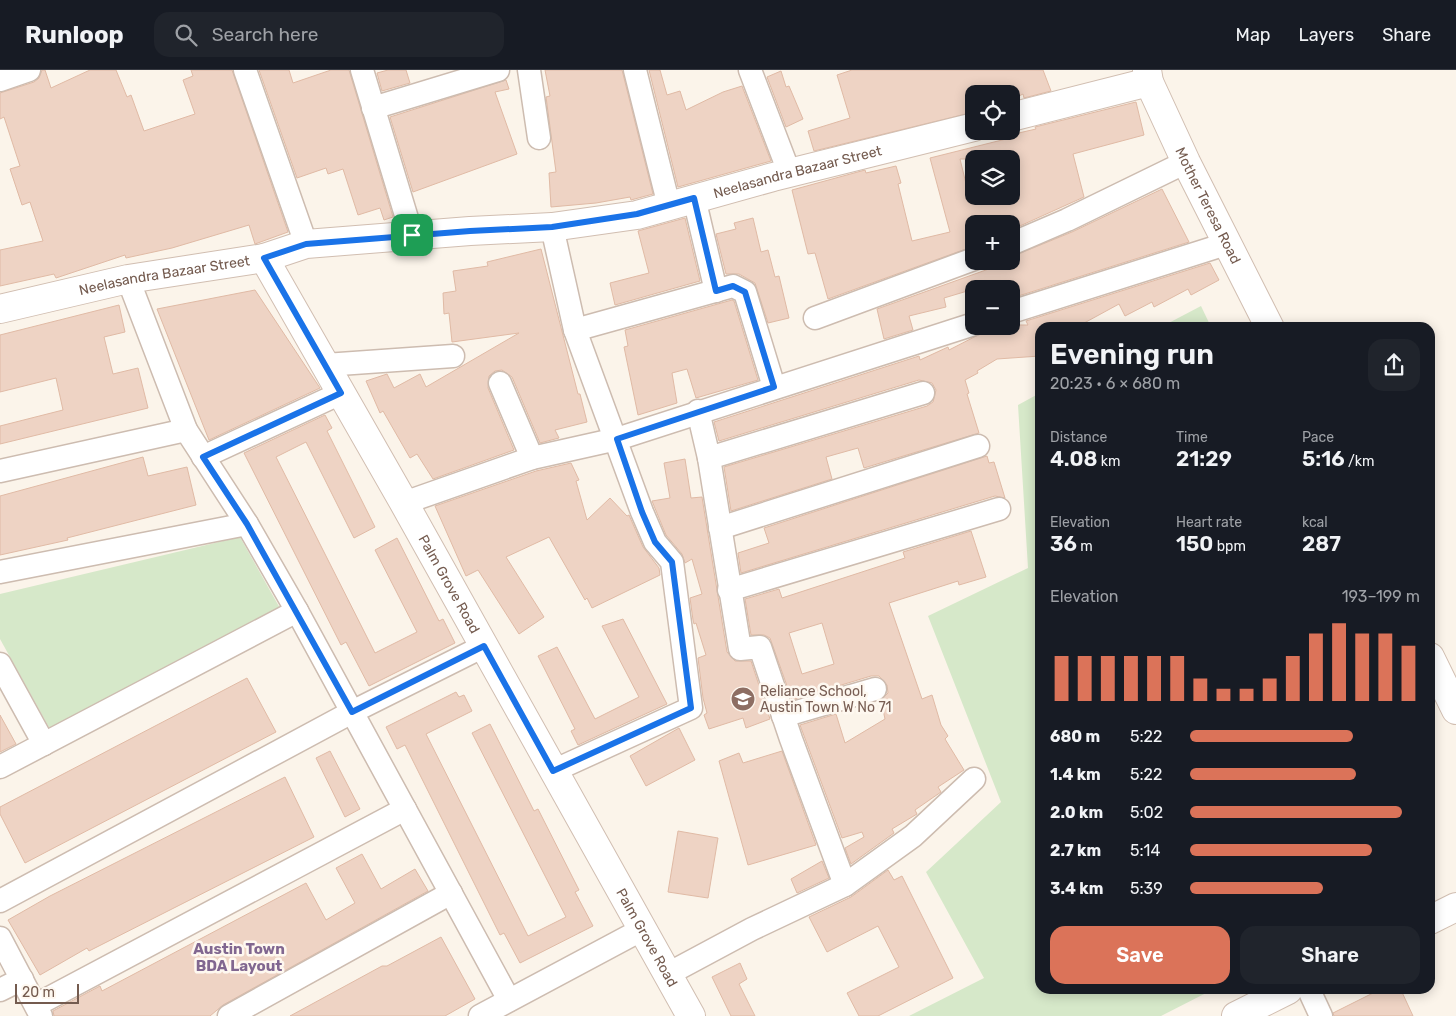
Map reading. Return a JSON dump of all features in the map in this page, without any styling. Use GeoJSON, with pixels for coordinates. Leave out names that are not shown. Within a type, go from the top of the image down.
{"type":"FeatureCollection","features":[{"type":"Feature","properties":{"kind":"street"},"geometry":{"type":"LineString","coordinates":[[0,80],[29,70]]}},
{"type":"Feature","properties":{"kind":"street"},"geometry":{"type":"LineString","coordinates":[[245,70],[306,244]]}},
{"type":"Feature","properties":{"kind":"street"},"geometry":{"type":"LineString","coordinates":[[362,70],[412,235]]}},
{"type":"Feature","properties":{"kind":"street"},"geometry":{"type":"LineString","coordinates":[[374,108],[498,70]]}},
{"type":"Feature","properties":{"kind":"street"},"geometry":{"type":"LineString","coordinates":[[529,70],[539,138]]}},
{"type":"Feature","properties":{"kind":"street"},"geometry":{"type":"LineString","coordinates":[[635,70],[716,291]]}},
{"type":"Feature","properties":{"kind":"street"},"geometry":{"type":"LineString","coordinates":[[750,70],[789,172]]}},
{"type":"Feature","properties":{"kind":"street"},"geometry":{"type":"LineString","coordinates":[[1020,114],[1148,76]]}},
{"type":"Feature","properties":{"kind":"street","name":"Mother Teresa Road"},"geometry":{"type":"LineString","coordinates":[[1148,76],[1186,162],[1267,322]]}},
{"type":"Feature","properties":{"kind":"street","name":"Neelasandra Bazaar Street"},"geometry":{"type":"LineString","coordinates":[[0,309],[128,279],[264,258],[306,244],[412,235],[552,227],[637,214],[789,172],[965,129]]}},
{"type":"Feature","properties":{"kind":"street"},"geometry":{"type":"LineString","coordinates":[[1020,240],[1067,220],[1186,162]]}},
{"type":"Feature","properties":{"kind":"street"},"geometry":{"type":"LineString","coordinates":[[552,227],[575,330],[617,439],[642,512],[655,542],[672,562],[691,708],[553,771]]}},
{"type":"Feature","properties":{"kind":"street"},"geometry":{"type":"LineString","coordinates":[[1020,309],[1228,243]]}},
{"type":"Feature","properties":{"kind":"street","name":"Palm Grove Road"},"geometry":{"type":"LineString","coordinates":[[264,258],[404,503],[690,1016]]}},
{"type":"Feature","properties":{"kind":"street"},"geometry":{"type":"LineString","coordinates":[[815,318],[965,262]]}},
{"type":"Feature","properties":{"kind":"street"},"geometry":{"type":"LineString","coordinates":[[128,279],[186,430],[247,524],[297,611],[509,1000]]}},
{"type":"Feature","properties":{"kind":"street"},"geometry":{"type":"LineString","coordinates":[[575,330],[733,286],[745,292],[774,387]]}},
{"type":"Feature","properties":{"kind":"street"},"geometry":{"type":"LineString","coordinates":[[404,503],[532,458],[617,439],[698,411],[965,327]]}},
{"type":"Feature","properties":{"kind":"street"},"geometry":{"type":"LineString","coordinates":[[325,365],[453,356]]}},
{"type":"Feature","properties":{"kind":"street"},"geometry":{"type":"LineString","coordinates":[[500,383],[532,458]]}},
{"type":"Feature","properties":{"kind":"street"},"geometry":{"type":"LineString","coordinates":[[203,457],[341,393]]}},
{"type":"Feature","properties":{"kind":"street"},"geometry":{"type":"LineString","coordinates":[[709,458],[923,394]]}},
{"type":"Feature","properties":{"kind":"street"},"geometry":{"type":"LineString","coordinates":[[698,411],[709,458],[740,649],[760,647],[845,885]]}},
{"type":"Feature","properties":{"kind":"street"},"geometry":{"type":"LineString","coordinates":[[0,471],[186,430]]}},
{"type":"Feature","properties":{"kind":"street"},"geometry":{"type":"LineString","coordinates":[[720,528],[978,446]]}},
{"type":"Feature","properties":{"kind":"street"},"geometry":{"type":"LineString","coordinates":[[730,590],[999,509]]}},
{"type":"Feature","properties":{"kind":"street"},"geometry":{"type":"LineString","coordinates":[[0,572],[247,524]]}},
{"type":"Feature","properties":{"kind":"street"},"geometry":{"type":"LineString","coordinates":[[0,767],[297,611]]}},
{"type":"Feature","properties":{"kind":"street"},"geometry":{"type":"LineString","coordinates":[[0,901],[352,712],[484,646]]}},
{"type":"Feature","properties":{"kind":"street"},"geometry":{"type":"LineString","coordinates":[[0,664],[44,744]]}},
{"type":"Feature","properties":{"kind":"street"},"geometry":{"type":"LineString","coordinates":[[1435,667],[1456,710]]}},
{"type":"Feature","properties":{"kind":"street"},"geometry":{"type":"LineString","coordinates":[[784,716],[875,689]]}},
{"type":"Feature","properties":{"kind":"street"},"geometry":{"type":"LineString","coordinates":[[668,974],[752,929],[845,885],[913,836],[974,779]]}},
{"type":"Feature","properties":{"kind":"street"},"geometry":{"type":"LineString","coordinates":[[0,938],[38,1011],[405,809]]}},
{"type":"Feature","properties":{"kind":"street"},"geometry":{"type":"LineString","coordinates":[[229,1016],[451,894]]}},
{"type":"Feature","properties":{"kind":"street"},"geometry":{"type":"LineString","coordinates":[[1435,918],[1456,907]]}},
{"type":"Feature","properties":{"kind":"street"},"geometry":{"type":"LineString","coordinates":[[480,1016],[641,930]]}},
{"type":"Feature","properties":{"kind":"street"},"geometry":{"type":"LineString","coordinates":[[0,990],[22,979]]}},
{"type":"Feature","properties":{"kind":"street"},"geometry":{"type":"LineString","coordinates":[[1236,1016],[1280,994]]}},
{"type":"Feature","properties":{"kind":"street"},"geometry":{"type":"LineString","coordinates":[[1311,994],[1321,1016]]}},
{"type":"Feature","properties":{"kind":"green space"},"geometry":{"type":"Polygon","coordinates":[[[1201,306],[1209,322],[1171,322],[1201,306]]]}},
{"type":"Feature","properties":{"kind":"green space"},"geometry":{"type":"Polygon","coordinates":[[[1035,396],[1035,994],[1204,994],[1161,1016],[909,1016],[984,978],[926,872],[1001,802],[928,616],[1028,568],[1018,405],[1035,396]]]}},
{"type":"Feature","properties":{"kind":"green space"},"geometry":{"type":"Polygon","coordinates":[[[240,537],[281,610],[51,731],[0,639],[0,594],[240,537]]]}},
{"type":"Feature","properties":{"kind":"building"},"geometry":{"type":"Polygon","coordinates":[[[42,70],[45,70],[51,88],[90,70],[116,70],[127,97],[131,95],[144,131],[195,114],[183,80],[193,76],[191,70],[232,70],[288,232],[255,244],[249,225],[172,248],[126,258],[125,255],[56,278],[54,274],[0,286],[0,250],[43,241],[30,202],[22,205],[10,169],[20,166],[4,117],[0,119],[0,93],[34,82],[39,78],[42,70]]]}},
{"type":"Feature","properties":{"kind":"building"},"geometry":{"type":"Polygon","coordinates":[[[259,70],[289,70],[293,83],[331,70],[349,70],[393,217],[384,220],[380,208],[358,215],[343,169],[328,174],[326,168],[297,178],[259,70]]]}},
{"type":"Feature","properties":{"kind":"building"},"geometry":{"type":"Polygon","coordinates":[[[388,70],[406,70],[410,83],[382,91],[377,73],[388,70]]]}},
{"type":"Feature","properties":{"kind":"building"},"geometry":{"type":"Polygon","coordinates":[[[545,70],[622,70],[653,194],[631,200],[630,197],[596,203],[551,207],[549,173],[556,172],[546,97],[550,96],[545,70]]]}},
{"type":"Feature","properties":{"kind":"building"},"geometry":{"type":"Polygon","coordinates":[[[649,70],[660,70],[667,95],[680,91],[686,110],[723,92],[742,86],[771,161],[678,187],[649,70]]]}},
{"type":"Feature","properties":{"kind":"building"},"geometry":{"type":"Polygon","coordinates":[[[852,70],[1043,70],[1051,91],[1024,98],[1023,94],[1020,96],[1020,85],[965,85],[965,114],[814,151],[808,131],[850,118],[837,75],[852,70]]]}},
{"type":"Feature","properties":{"kind":"building"},"geometry":{"type":"Polygon","coordinates":[[[781,71],[786,87],[789,86],[803,119],[786,127],[767,77],[781,71]]]}},
{"type":"Feature","properties":{"kind":"building"},"geometry":{"type":"Polygon","coordinates":[[[506,80],[509,89],[495,92],[517,154],[413,192],[390,117],[506,80]]]}},
{"type":"Feature","properties":{"kind":"building"},"geometry":{"type":"Polygon","coordinates":[[[1136,102],[1144,135],[1073,154],[1084,197],[1020,226],[1020,215],[965,215],[965,249],[828,299],[815,253],[808,254],[792,190],[865,170],[866,173],[896,166],[901,183],[898,184],[912,241],[950,232],[930,158],[1002,140],[1020,140],[1020,133],[1036,129],[1035,127],[1136,102]]]}},
{"type":"Feature","properties":{"kind":"building"},"geometry":{"type":"Polygon","coordinates":[[[1162,189],[1189,242],[1020,295],[1020,280],[965,280],[965,292],[944,298],[946,307],[909,316],[913,330],[884,339],[877,309],[986,270],[1020,270],[1020,253],[1072,232],[1162,189]]]}},
{"type":"Feature","properties":{"kind":"building"},"geometry":{"type":"Polygon","coordinates":[[[685,218],[700,281],[615,305],[610,283],[649,273],[638,231],[685,218]]]}},
{"type":"Feature","properties":{"kind":"building"},"geometry":{"type":"Polygon","coordinates":[[[753,218],[761,252],[768,250],[775,277],[779,276],[789,318],[768,323],[755,283],[739,274],[726,274],[716,234],[736,229],[734,223],[753,218]]]}},
{"type":"Feature","properties":{"kind":"building"},"geometry":{"type":"Polygon","coordinates":[[[541,249],[578,394],[580,394],[587,422],[555,430],[559,438],[540,443],[512,377],[502,370],[495,371],[489,376],[488,388],[514,450],[433,479],[417,454],[410,458],[383,411],[380,413],[366,381],[387,374],[394,388],[420,374],[426,387],[519,333],[452,342],[449,313],[444,314],[443,293],[456,291],[453,271],[488,266],[487,262],[541,249]]]}},
{"type":"Feature","properties":{"kind":"building"},"geometry":{"type":"Polygon","coordinates":[[[1210,263],[1219,280],[1191,295],[1188,289],[1154,307],[1152,302],[1125,316],[1119,304],[1086,322],[1035,322],[1035,356],[997,359],[965,380],[969,393],[967,394],[979,433],[864,468],[858,448],[826,457],[832,479],[731,511],[724,467],[927,406],[933,402],[936,390],[932,383],[919,380],[719,441],[714,422],[919,356],[920,360],[948,347],[949,350],[978,335],[1020,335],[1020,325],[1028,325],[1026,321],[1210,263]]]}},
{"type":"Feature","properties":{"kind":"building"},"geometry":{"type":"Polygon","coordinates":[[[255,290],[320,388],[209,440],[157,309],[255,290]]]}},
{"type":"Feature","properties":{"kind":"building"},"geometry":{"type":"Polygon","coordinates":[[[734,301],[758,380],[696,398],[687,369],[672,373],[677,403],[638,415],[624,347],[628,346],[625,330],[734,301]]]}},
{"type":"Feature","properties":{"kind":"building"},"geometry":{"type":"Polygon","coordinates":[[[119,305],[125,332],[104,337],[113,374],[138,368],[148,408],[0,444],[0,426],[63,410],[56,378],[0,392],[0,335],[119,305]]]}},
{"type":"Feature","properties":{"kind":"building"},"geometry":{"type":"Polygon","coordinates":[[[325,415],[332,428],[327,431],[375,527],[354,538],[306,442],[276,457],[375,653],[417,632],[375,550],[397,538],[439,621],[443,619],[455,643],[369,686],[346,642],[341,645],[244,453],[325,415]]]}},
{"type":"Feature","properties":{"kind":"building"},"geometry":{"type":"Polygon","coordinates":[[[987,456],[989,463],[994,462],[1005,498],[995,496],[741,573],[738,553],[769,543],[764,528],[987,456]]]}},
{"type":"Feature","properties":{"kind":"building"},"geometry":{"type":"Polygon","coordinates":[[[143,457],[148,476],[187,467],[196,505],[67,538],[68,540],[0,555],[0,496],[143,457]]]}},
{"type":"Feature","properties":{"kind":"building"},"geometry":{"type":"Polygon","coordinates":[[[685,459],[691,498],[702,497],[727,652],[735,661],[751,661],[770,719],[746,728],[743,718],[709,729],[704,715],[707,713],[703,698],[698,658],[706,655],[696,623],[694,624],[690,598],[702,594],[692,559],[685,563],[682,554],[666,535],[652,501],[670,498],[664,463],[685,459]]]}},
{"type":"Feature","properties":{"kind":"building"},"geometry":{"type":"Polygon","coordinates":[[[571,463],[579,480],[576,481],[587,520],[610,498],[627,516],[629,515],[643,547],[659,568],[660,575],[592,608],[587,598],[585,600],[549,537],[506,557],[544,617],[519,634],[478,570],[466,576],[435,506],[536,471],[571,463]]]}},
{"type":"Feature","properties":{"kind":"building"},"geometry":{"type":"Polygon","coordinates":[[[971,531],[986,577],[959,585],[958,581],[889,603],[922,699],[932,695],[941,725],[948,736],[945,739],[964,770],[938,787],[941,792],[915,810],[917,814],[892,829],[894,833],[851,864],[845,848],[864,837],[862,832],[842,838],[800,725],[836,714],[845,743],[885,719],[881,700],[888,693],[887,685],[879,676],[871,676],[792,700],[770,638],[764,635],[751,635],[745,599],[779,589],[782,598],[905,558],[903,552],[971,531]],[[822,623],[789,633],[802,674],[834,664],[822,623]]]}},
{"type":"Feature","properties":{"kind":"building"},"geometry":{"type":"Polygon","coordinates":[[[623,619],[667,704],[578,745],[571,731],[575,729],[538,656],[557,647],[595,719],[639,697],[602,626],[623,619]]]}},
{"type":"Feature","properties":{"kind":"building"},"geometry":{"type":"Polygon","coordinates":[[[247,678],[276,732],[25,863],[0,814],[0,807],[247,678]]]}},
{"type":"Feature","properties":{"kind":"building"},"geometry":{"type":"Polygon","coordinates":[[[456,692],[459,697],[464,695],[472,711],[426,734],[528,936],[566,917],[472,733],[490,724],[534,811],[538,809],[579,890],[575,892],[593,926],[520,963],[504,933],[500,935],[405,745],[397,749],[386,727],[456,692]]]}},
{"type":"Feature","properties":{"kind":"building"},"geometry":{"type":"Polygon","coordinates":[[[0,715],[16,744],[0,752],[0,715]]]}},
{"type":"Feature","properties":{"kind":"building"},"geometry":{"type":"Polygon","coordinates":[[[679,728],[695,760],[646,786],[630,756],[679,728]]]}},
{"type":"Feature","properties":{"kind":"building"},"geometry":{"type":"Polygon","coordinates":[[[330,751],[360,809],[345,817],[316,758],[330,751]]]}},
{"type":"Feature","properties":{"kind":"building"},"geometry":{"type":"Polygon","coordinates":[[[782,751],[816,845],[748,865],[719,761],[739,753],[743,763],[782,751]]]}},
{"type":"Feature","properties":{"kind":"building"},"geometry":{"type":"Polygon","coordinates":[[[285,777],[314,837],[89,951],[87,948],[40,975],[8,920],[50,896],[285,777]]]}},
{"type":"Feature","properties":{"kind":"building"},"geometry":{"type":"Polygon","coordinates":[[[678,831],[718,838],[708,898],[668,892],[678,831]]]}},
{"type":"Feature","properties":{"kind":"building"},"geometry":{"type":"Polygon","coordinates":[[[362,854],[381,889],[415,869],[428,891],[223,1005],[210,1016],[54,1016],[53,1011],[100,986],[102,991],[306,883],[326,920],[355,903],[336,868],[362,854]]]}},
{"type":"Feature","properties":{"kind":"building"},"geometry":{"type":"Polygon","coordinates":[[[822,861],[829,878],[797,893],[791,879],[822,861]]]}},
{"type":"Feature","properties":{"kind":"building"},"geometry":{"type":"Polygon","coordinates":[[[888,870],[894,880],[902,876],[953,978],[878,1016],[859,1016],[847,993],[899,967],[878,926],[827,952],[809,917],[851,897],[888,870]]]}},
{"type":"Feature","properties":{"kind":"building"},"geometry":{"type":"Polygon","coordinates":[[[441,937],[475,999],[445,1016],[290,1016],[382,966],[387,966],[441,937]]]}},
{"type":"Feature","properties":{"kind":"building"},"geometry":{"type":"Polygon","coordinates":[[[740,963],[747,979],[739,984],[755,1016],[731,1016],[712,977],[740,963]]]}},
{"type":"Feature","properties":{"kind":"building"},"geometry":{"type":"Polygon","coordinates":[[[1371,994],[1403,994],[1413,1016],[1334,1016],[1333,1013],[1371,994]]]}},
{"type":"Feature","properties":{"kind":"place","name":"Reliance School, Austin Town W No 71"},"geometry":{"type":"Point","coordinates":[743,699]}},
{"type":"Feature","properties":{"kind":"district","name":"Austin Town BDA Layout"},"geometry":{"type":"Point","coordinates":[239,958]}},
{"type":"Feature","properties":{"kind":"route"},"geometry":{"type":"LineString","coordinates":[[694,198],[716,291],[733,286],[745,292],[774,387],[617,439],[642,512],[655,542],[672,562],[691,708],[553,771],[484,646],[352,712],[247,524],[203,457],[341,393],[264,258],[306,244],[412,235],[552,227],[637,214],[694,198]]}}]}
